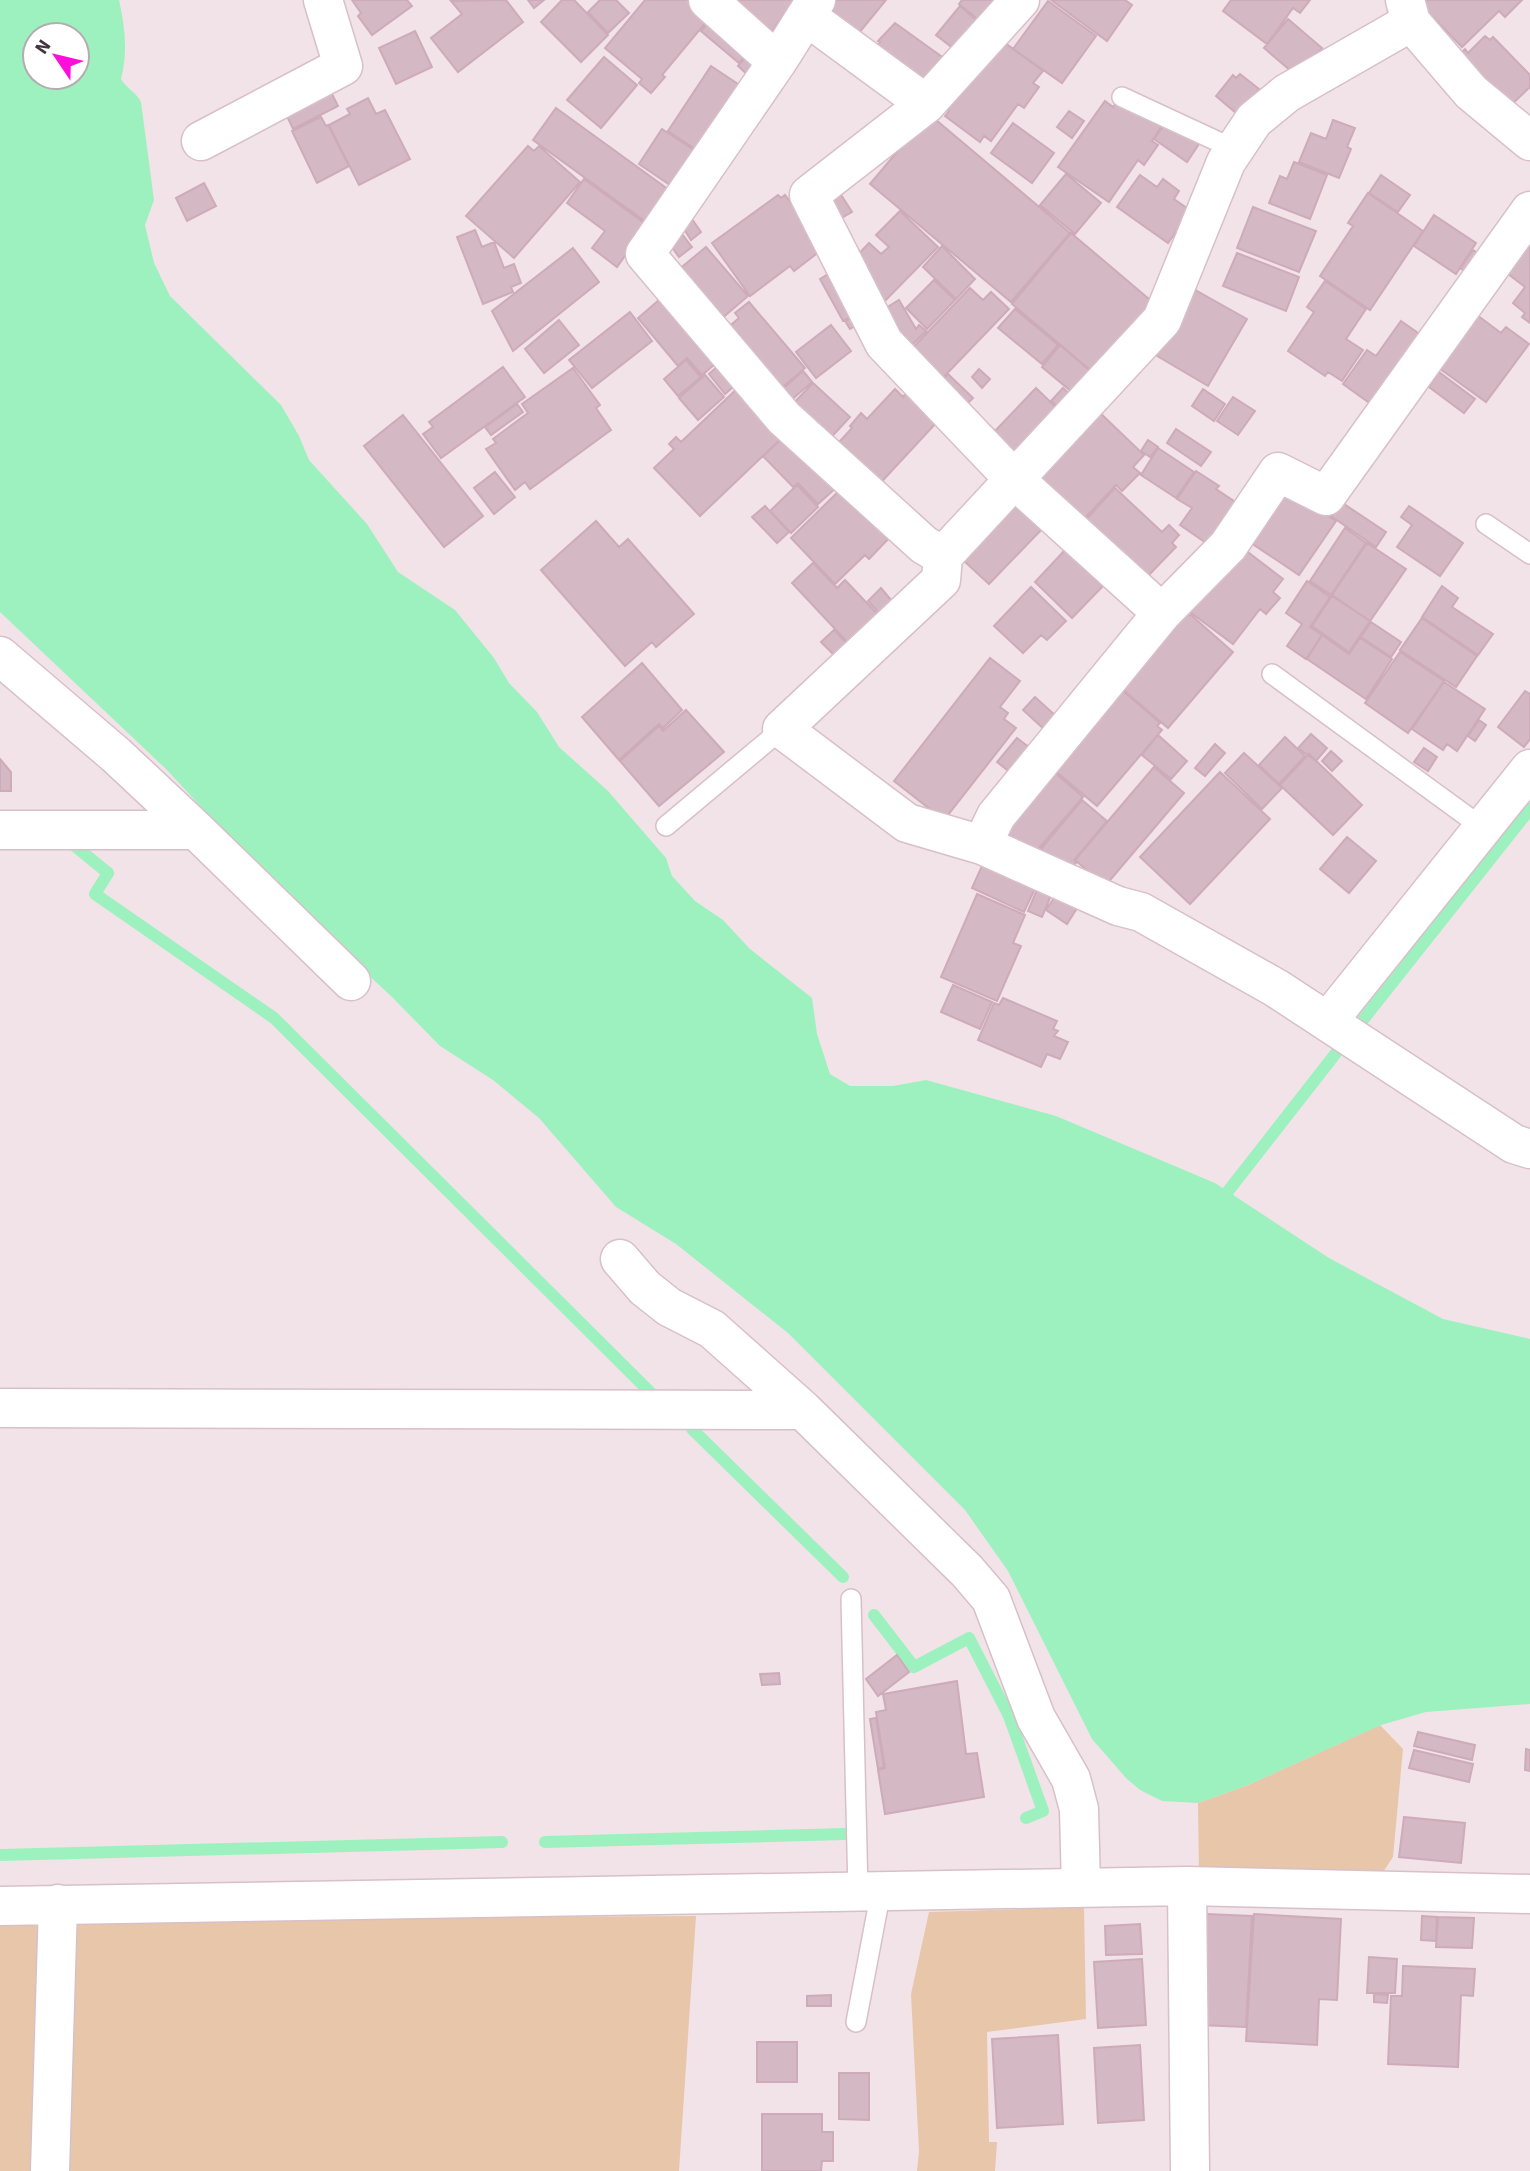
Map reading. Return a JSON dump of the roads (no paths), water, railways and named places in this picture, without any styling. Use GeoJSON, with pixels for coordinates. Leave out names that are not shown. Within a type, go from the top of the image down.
{"type":"FeatureCollection","features":[{"type":"Feature","properties":{"kind":"street"},"geometry":{"type":"LineString","coordinates":[[201,141],[343,66],[323,0]]}},
{"type":"Feature","properties":{"kind":"street"},"geometry":{"type":"LineString","coordinates":[[708,0],[777,62]]}},
{"type":"Feature","properties":{"kind":"street"},"geometry":{"type":"LineString","coordinates":[[1020,0],[926,104],[808,195],[884,343],[1014,480],[1162,612]]}},
{"type":"Feature","properties":{"kind":"street"},"geometry":{"type":"LineString","coordinates":[[926,104],[811,8],[645,254],[784,418],[924,545],[943,556]]}},
{"type":"Feature","properties":{"kind":"street"},"geometry":{"type":"LineString","coordinates":[[1530,142],[1471,92],[1408,11],[1287,93],[1254,120],[1226,162],[1162,320],[943,556],[940,580],[782,729],[907,822],[982,845],[1118,906],[1141,912],[1276,988],[1514,1144],[1530,1149]]}},
{"type":"Feature","properties":{"kind":"street"},"geometry":{"type":"LineString","coordinates":[[982,845],[996,816],[1162,612],[1228,546],[1278,472],[1326,496],[1530,211]]}},
{"type":"Feature","properties":{"kind":"street"},"geometry":{"type":"LineString","coordinates":[[0,656],[116,755],[351,981]]}},
{"type":"Feature","properties":{"kind":"street"},"geometry":{"type":"LineString","coordinates":[[1328,1021],[1530,769]]}},
{"type":"Feature","properties":{"kind":"street"},"geometry":{"type":"LineString","coordinates":[[0,830],[196,830]]}},
{"type":"Feature","properties":{"kind":"street"},"geometry":{"type":"LineString","coordinates":[[620,1259],[645,1289],[669,1307],[712,1329],[803,1410],[991,1599],[1036,1718],[1071,1779],[1079,1809],[1081,1888]]}},
{"type":"Feature","properties":{"kind":"street"},"geometry":{"type":"LineString","coordinates":[[0,1408],[803,1410]]}},
{"type":"Feature","properties":{"kind":"street"},"geometry":{"type":"LineString","coordinates":[[1187,1886],[1190,2171]]}},
{"type":"Feature","properties":{"kind":"street"},"geometry":{"type":"LineString","coordinates":[[0,1906],[1187,1886],[1530,1894]]}},
{"type":"Feature","properties":{"kind":"street"},"geometry":{"type":"LineString","coordinates":[[50,2171],[58,1904]]}},
{"type":"Feature","properties":{"kind":"lane"},"geometry":{"type":"LineString","coordinates":[[1122,97],[1234,149]]}},
{"type":"Feature","properties":{"kind":"lane"},"geometry":{"type":"LineString","coordinates":[[1486,524],[1530,554]]}},
{"type":"Feature","properties":{"kind":"lane"},"geometry":{"type":"LineString","coordinates":[[1272,674],[1483,828]]}},
{"type":"Feature","properties":{"kind":"lane"},"geometry":{"type":"LineString","coordinates":[[666,826],[782,729]]}},
{"type":"Feature","properties":{"kind":"lane"},"geometry":{"type":"LineString","coordinates":[[851,1600],[870,1892],[856,2022]]}},
{"type":"Feature","properties":{"kind":"waterway"},"geometry":{"type":"LineString","coordinates":[[1362,1021],[1530,809]]}},
{"type":"Feature","properties":{"kind":"waterway"},"geometry":{"type":"LineString","coordinates":[[75,846],[108,873],[95,894],[274,1018],[653,1395]]}},
{"type":"Feature","properties":{"kind":"waterway"},"geometry":{"type":"LineString","coordinates":[[1218,1204],[1336,1053]]}},
{"type":"Feature","properties":{"kind":"waterway"},"geometry":{"type":"LineString","coordinates":[[692,1429],[843,1577]]}},
{"type":"Feature","properties":{"kind":"waterway"},"geometry":{"type":"LineString","coordinates":[[874,1615],[914,1667],[969,1638],[1009,1716],[1043,1811],[1026,1818]]}},
{"type":"Feature","properties":{"kind":"waterway"},"geometry":{"type":"LineString","coordinates":[[545,1842],[845,1834]]}},
{"type":"Feature","properties":{"kind":"waterway"},"geometry":{"type":"LineString","coordinates":[[0,1855],[502,1842]]}}]}
